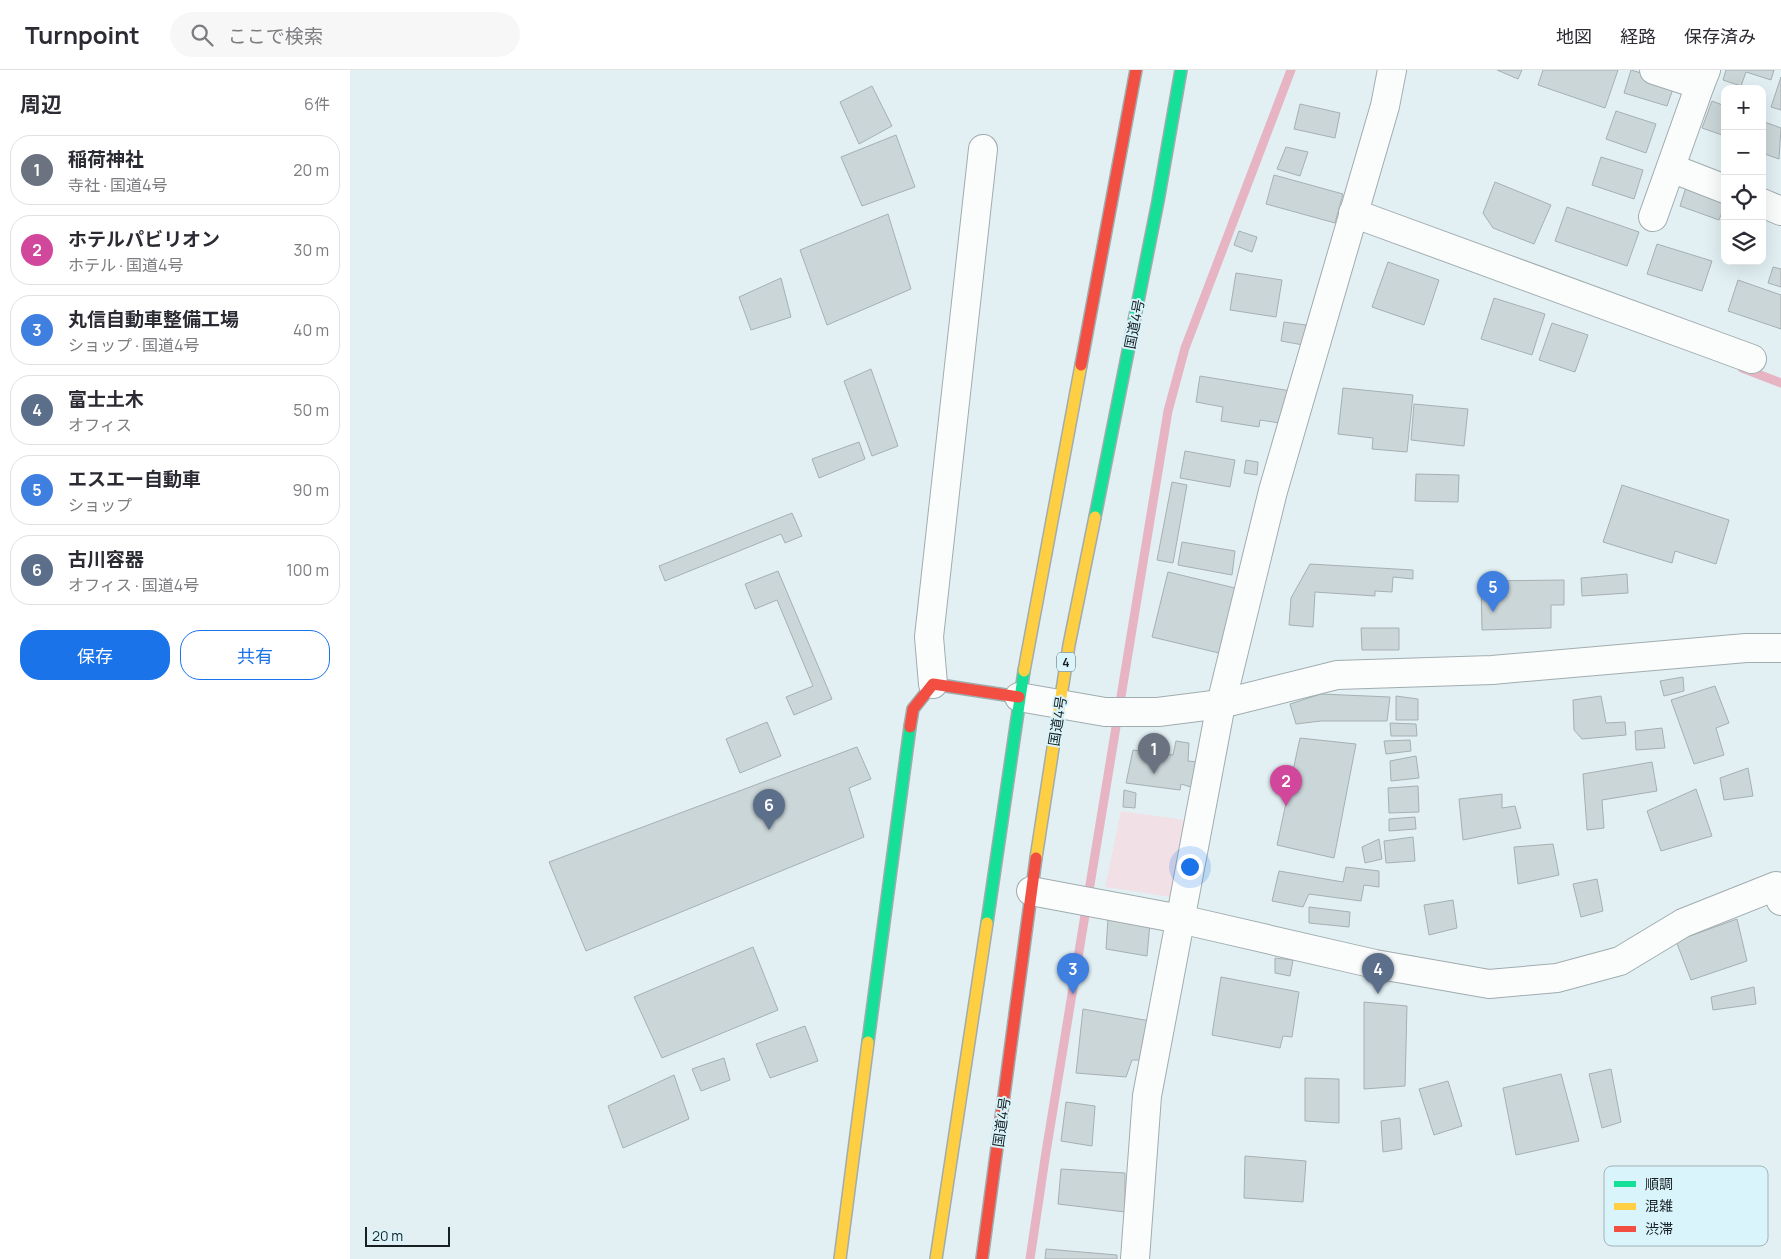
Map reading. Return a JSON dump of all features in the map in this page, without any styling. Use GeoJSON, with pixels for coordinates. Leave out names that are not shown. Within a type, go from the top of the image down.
{"type":"FeatureCollection","features":[{"type":"Feature","properties":{"kind":"main road"},"geometry":{"type":"LineString","coordinates":[[936,1259],[993,885],[1019,697],[1136,70]]}},
{"type":"Feature","properties":{"kind":"main road","name":"国道4号"},"geometry":{"type":"LineString","coordinates":[[982,1259],[1031,891],[1068,645],[1158,201],[1181,70]]}},
{"type":"Feature","properties":{"kind":"main road"},"geometry":{"type":"LineString","coordinates":[[840,1259],[909,723],[913,709],[933,684],[1019,697]]}},
{"type":"Feature","properties":{"kind":"street"},"geometry":{"type":"LineString","coordinates":[[1134,1259],[1147,1096],[1220,704],[1273,491],[1385,106],[1392,70]]}},
{"type":"Feature","properties":{"kind":"street"},"geometry":{"type":"LineString","coordinates":[[1653,217],[1703,78],[1654,70]]}},
{"type":"Feature","properties":{"kind":"street"},"geometry":{"type":"LineString","coordinates":[[933,684],[930,637],[983,149]]}},
{"type":"Feature","properties":{"kind":"street"},"geometry":{"type":"LineString","coordinates":[[1671,168],[1721,187]]}},
{"type":"Feature","properties":{"kind":"street"},"geometry":{"type":"LineString","coordinates":[[1766,205],[1781,211]]}},
{"type":"Feature","properties":{"kind":"street"},"geometry":{"type":"LineString","coordinates":[[1353,214],[1752,359]]}},
{"type":"Feature","properties":{"kind":"street"},"geometry":{"type":"LineString","coordinates":[[1019,697],[1059,705],[1118,712],[1220,704],[1337,675],[1492,670],[1746,648],[1781,648]]}},
{"type":"Feature","properties":{"kind":"street"},"geometry":{"type":"LineString","coordinates":[[1031,891],[1180,920],[1375,964],[1489,984],[1557,978],[1620,961],[1683,923],[1776,886],[1781,901]]}},
{"type":"Feature","properties":{"kind":"shaded area"},"geometry":{"type":"Polygon","coordinates":[[[1121,811],[1185,820],[1171,897],[1105,887],[1121,811]]]}},
{"type":"Feature","properties":{"kind":"building"},"geometry":{"type":"Polygon","coordinates":[[[1497,70],[1522,70],[1518,79],[1497,70]]]}},
{"type":"Feature","properties":{"kind":"building"},"geometry":{"type":"Polygon","coordinates":[[[1543,70],[1618,70],[1605,108],[1538,85],[1543,70]]]}},
{"type":"Feature","properties":{"kind":"building"},"geometry":{"type":"Polygon","coordinates":[[[1631,70],[1675,83],[1667,106],[1624,93],[1631,70]]]}},
{"type":"Feature","properties":{"kind":"building"},"geometry":{"type":"Polygon","coordinates":[[[1726,70],[1774,70],[1771,80],[1746,72],[1741,85],[1723,80],[1726,70]]]}},
{"type":"Feature","properties":{"kind":"building"},"geometry":{"type":"Polygon","coordinates":[[[1781,77],[1781,110],[1771,107],[1781,77]]]}},
{"type":"Feature","properties":{"kind":"building"},"geometry":{"type":"Polygon","coordinates":[[[872,86],[892,126],[859,144],[840,102],[872,86]]]}},
{"type":"Feature","properties":{"kind":"building"},"geometry":{"type":"Polygon","coordinates":[[[1712,101],[1721,104],[1721,135],[1702,128],[1712,101]]]}},
{"type":"Feature","properties":{"kind":"building"},"geometry":{"type":"Polygon","coordinates":[[[1300,104],[1340,113],[1335,138],[1294,129],[1300,104]]]}},
{"type":"Feature","properties":{"kind":"building"},"geometry":{"type":"Polygon","coordinates":[[[1616,111],[1656,124],[1646,153],[1606,139],[1616,111]]]}},
{"type":"Feature","properties":{"kind":"building"},"geometry":{"type":"Polygon","coordinates":[[[1766,122],[1781,128],[1779,159],[1766,154],[1766,122]]]}},
{"type":"Feature","properties":{"kind":"building"},"geometry":{"type":"Polygon","coordinates":[[[896,135],[915,187],[862,206],[841,157],[896,135]]]}},
{"type":"Feature","properties":{"kind":"building"},"geometry":{"type":"Polygon","coordinates":[[[1286,147],[1308,152],[1300,176],[1277,169],[1286,147]]]}},
{"type":"Feature","properties":{"kind":"building"},"geometry":{"type":"Polygon","coordinates":[[[1601,157],[1643,170],[1634,199],[1592,185],[1601,157]]]}},
{"type":"Feature","properties":{"kind":"building"},"geometry":{"type":"Polygon","coordinates":[[[1274,175],[1343,194],[1335,223],[1266,204],[1274,175]]]}},
{"type":"Feature","properties":{"kind":"building"},"geometry":{"type":"Polygon","coordinates":[[[1495,182],[1551,205],[1534,244],[1493,228],[1483,213],[1495,182]]]}},
{"type":"Feature","properties":{"kind":"building"},"geometry":{"type":"Polygon","coordinates":[[[1687,184],[1721,195],[1721,215],[1719,220],[1680,206],[1687,184]]]}},
{"type":"Feature","properties":{"kind":"building"},"geometry":{"type":"Polygon","coordinates":[[[1567,207],[1639,232],[1627,266],[1555,241],[1567,207]]]}},
{"type":"Feature","properties":{"kind":"building"},"geometry":{"type":"Polygon","coordinates":[[[888,214],[911,289],[827,325],[800,250],[888,214]]]}},
{"type":"Feature","properties":{"kind":"building"},"geometry":{"type":"Polygon","coordinates":[[[1239,231],[1257,237],[1252,252],[1234,245],[1239,231]]]}},
{"type":"Feature","properties":{"kind":"building"},"geometry":{"type":"Polygon","coordinates":[[[1657,244],[1712,261],[1702,291],[1647,274],[1657,244]]]}},
{"type":"Feature","properties":{"kind":"building"},"geometry":{"type":"Polygon","coordinates":[[[1388,262],[1439,280],[1424,325],[1372,307],[1388,262]]]}},
{"type":"Feature","properties":{"kind":"building"},"geometry":{"type":"Polygon","coordinates":[[[1773,267],[1781,269],[1781,287],[1768,283],[1773,267]]]}},
{"type":"Feature","properties":{"kind":"building"},"geometry":{"type":"Polygon","coordinates":[[[1236,273],[1282,280],[1276,317],[1230,310],[1236,273]]]}},
{"type":"Feature","properties":{"kind":"building"},"geometry":{"type":"Polygon","coordinates":[[[781,278],[791,317],[751,330],[739,297],[781,278]]]}},
{"type":"Feature","properties":{"kind":"building"},"geometry":{"type":"Polygon","coordinates":[[[1738,280],[1781,295],[1781,329],[1728,311],[1738,280]]]}},
{"type":"Feature","properties":{"kind":"building"},"geometry":{"type":"Polygon","coordinates":[[[1494,298],[1545,314],[1532,355],[1481,339],[1494,298]]]}},
{"type":"Feature","properties":{"kind":"building"},"geometry":{"type":"Polygon","coordinates":[[[1284,322],[1306,325],[1303,345],[1281,341],[1284,322]]]}},
{"type":"Feature","properties":{"kind":"building"},"geometry":{"type":"Polygon","coordinates":[[[1552,323],[1588,335],[1575,372],[1539,360],[1552,323]]]}},
{"type":"Feature","properties":{"kind":"building"},"geometry":{"type":"Polygon","coordinates":[[[871,369],[898,446],[872,456],[844,381],[871,369]]]}},
{"type":"Feature","properties":{"kind":"building"},"geometry":{"type":"Polygon","coordinates":[[[1200,376],[1291,391],[1286,424],[1260,420],[1259,427],[1221,421],[1223,407],[1196,402],[1200,376]]]}},
{"type":"Feature","properties":{"kind":"building"},"geometry":{"type":"Polygon","coordinates":[[[1343,388],[1413,395],[1407,452],[1372,449],[1373,438],[1338,434],[1343,388]]]}},
{"type":"Feature","properties":{"kind":"building"},"geometry":{"type":"Polygon","coordinates":[[[1414,404],[1468,409],[1464,446],[1411,440],[1414,404]]]}},
{"type":"Feature","properties":{"kind":"building"},"geometry":{"type":"Polygon","coordinates":[[[859,442],[865,459],[819,478],[812,459],[859,442]]]}},
{"type":"Feature","properties":{"kind":"building"},"geometry":{"type":"Polygon","coordinates":[[[1185,451],[1235,460],[1230,487],[1180,478],[1185,451]]]}},
{"type":"Feature","properties":{"kind":"building"},"geometry":{"type":"Polygon","coordinates":[[[1246,460],[1258,462],[1257,475],[1244,473],[1246,460]]]}},
{"type":"Feature","properties":{"kind":"building"},"geometry":{"type":"Polygon","coordinates":[[[1416,474],[1459,475],[1458,502],[1415,501],[1416,474]]]}},
{"type":"Feature","properties":{"kind":"building"},"geometry":{"type":"Polygon","coordinates":[[[1172,482],[1187,485],[1173,563],[1157,560],[1172,482]]]}},
{"type":"Feature","properties":{"kind":"building"},"geometry":{"type":"Polygon","coordinates":[[[1622,485],[1729,520],[1716,564],[1675,551],[1672,563],[1603,542],[1622,485]]]}},
{"type":"Feature","properties":{"kind":"building"},"geometry":{"type":"Polygon","coordinates":[[[792,513],[802,536],[785,543],[781,534],[665,581],[659,566],[792,513]]]}},
{"type":"Feature","properties":{"kind":"building"},"geometry":{"type":"Polygon","coordinates":[[[1182,542],[1235,551],[1232,575],[1178,565],[1182,542]]]}},
{"type":"Feature","properties":{"kind":"building"},"geometry":{"type":"Polygon","coordinates":[[[1310,564],[1413,570],[1413,579],[1393,577],[1392,592],[1375,591],[1375,596],[1315,592],[1313,627],[1289,625],[1291,598],[1310,564]]]}},
{"type":"Feature","properties":{"kind":"building"},"geometry":{"type":"Polygon","coordinates":[[[778,571],[832,699],[794,715],[786,697],[813,686],[777,600],[755,609],[745,584],[778,571]]]}},
{"type":"Feature","properties":{"kind":"building"},"geometry":{"type":"Polygon","coordinates":[[[1168,572],[1235,588],[1219,653],[1152,637],[1168,572]]]}},
{"type":"Feature","properties":{"kind":"building"},"geometry":{"type":"Polygon","coordinates":[[[1627,574],[1628,593],[1582,596],[1581,578],[1627,574]]]}},
{"type":"Feature","properties":{"kind":"building"},"geometry":{"type":"Polygon","coordinates":[[[1564,580],[1564,605],[1551,605],[1551,628],[1482,630],[1481,581],[1564,580]]]}},
{"type":"Feature","properties":{"kind":"building"},"geometry":{"type":"Polygon","coordinates":[[[1361,628],[1399,628],[1399,650],[1362,650],[1361,628]]]}},
{"type":"Feature","properties":{"kind":"building"},"geometry":{"type":"Polygon","coordinates":[[[1683,677],[1684,691],[1664,696],[1660,681],[1683,677]]]}},
{"type":"Feature","properties":{"kind":"building"},"geometry":{"type":"Polygon","coordinates":[[[1715,686],[1729,723],[1716,728],[1724,755],[1694,764],[1671,700],[1715,686]]]}},
{"type":"Feature","properties":{"kind":"building"},"geometry":{"type":"Polygon","coordinates":[[[1321,694],[1390,697],[1387,721],[1321,721],[1296,724],[1290,704],[1321,694]]]}},
{"type":"Feature","properties":{"kind":"building"},"geometry":{"type":"Polygon","coordinates":[[[1396,696],[1418,699],[1418,720],[1396,720],[1396,696]]]}},
{"type":"Feature","properties":{"kind":"building"},"geometry":{"type":"Polygon","coordinates":[[[1601,696],[1606,723],[1625,722],[1626,735],[1582,739],[1574,730],[1573,700],[1601,696]]]}},
{"type":"Feature","properties":{"kind":"building"},"geometry":{"type":"Polygon","coordinates":[[[767,722],[781,756],[740,773],[726,739],[767,722]]]}},
{"type":"Feature","properties":{"kind":"building"},"geometry":{"type":"Polygon","coordinates":[[[1390,723],[1416,724],[1417,736],[1391,736],[1390,723]]]}},
{"type":"Feature","properties":{"kind":"building"},"geometry":{"type":"Polygon","coordinates":[[[1662,728],[1665,748],[1636,750],[1635,731],[1662,728]]]}},
{"type":"Feature","properties":{"kind":"building"},"geometry":{"type":"Polygon","coordinates":[[[1300,738],[1356,744],[1334,858],[1277,845],[1300,738]]]}},
{"type":"Feature","properties":{"kind":"building"},"geometry":{"type":"Polygon","coordinates":[[[1410,740],[1411,751],[1386,754],[1384,741],[1410,740]]]}},
{"type":"Feature","properties":{"kind":"building"},"geometry":{"type":"Polygon","coordinates":[[[1176,741],[1189,743],[1188,761],[1198,762],[1194,788],[1181,784],[1180,790],[1126,783],[1133,750],[1173,755],[1176,741]]]}},
{"type":"Feature","properties":{"kind":"building"},"geometry":{"type":"Polygon","coordinates":[[[857,747],[871,779],[849,788],[864,837],[586,951],[549,862],[857,747]]]}},
{"type":"Feature","properties":{"kind":"building"},"geometry":{"type":"Polygon","coordinates":[[[1416,756],[1419,778],[1391,781],[1390,761],[1416,756]]]}},
{"type":"Feature","properties":{"kind":"building"},"geometry":{"type":"Polygon","coordinates":[[[1652,762],[1657,791],[1602,800],[1604,828],[1587,830],[1583,774],[1652,762]]]}},
{"type":"Feature","properties":{"kind":"building"},"geometry":{"type":"Polygon","coordinates":[[[1748,768],[1753,796],[1724,800],[1720,778],[1748,768]]]}},
{"type":"Feature","properties":{"kind":"building"},"geometry":{"type":"Polygon","coordinates":[[[1418,786],[1419,812],[1389,813],[1388,788],[1418,786]]]}},
{"type":"Feature","properties":{"kind":"building"},"geometry":{"type":"Polygon","coordinates":[[[1696,789],[1712,836],[1661,851],[1647,811],[1696,789]]]}},
{"type":"Feature","properties":{"kind":"building"},"geometry":{"type":"Polygon","coordinates":[[[1124,790],[1136,793],[1135,808],[1123,807],[1124,790]]]}},
{"type":"Feature","properties":{"kind":"building"},"geometry":{"type":"Polygon","coordinates":[[[1502,794],[1502,808],[1515,806],[1521,828],[1463,840],[1459,799],[1502,794]]]}},
{"type":"Feature","properties":{"kind":"building"},"geometry":{"type":"Polygon","coordinates":[[[1415,817],[1416,829],[1389,831],[1389,819],[1415,817]]]}},
{"type":"Feature","properties":{"kind":"building"},"geometry":{"type":"Polygon","coordinates":[[[1413,837],[1415,861],[1386,863],[1384,841],[1413,837]]]}},
{"type":"Feature","properties":{"kind":"building"},"geometry":{"type":"Polygon","coordinates":[[[1379,839],[1382,859],[1365,863],[1362,847],[1379,839]]]}},
{"type":"Feature","properties":{"kind":"building"},"geometry":{"type":"Polygon","coordinates":[[[1553,844],[1559,875],[1518,884],[1514,847],[1553,844]]]}},
{"type":"Feature","properties":{"kind":"building"},"geometry":{"type":"Polygon","coordinates":[[[1346,867],[1379,871],[1379,887],[1364,885],[1361,901],[1309,894],[1303,907],[1272,901],[1279,871],[1343,882],[1346,867]]]}},
{"type":"Feature","properties":{"kind":"building"},"geometry":{"type":"Polygon","coordinates":[[[1597,879],[1603,911],[1581,917],[1573,884],[1597,879]]]}},
{"type":"Feature","properties":{"kind":"building"},"geometry":{"type":"Polygon","coordinates":[[[1453,900],[1457,928],[1429,935],[1424,905],[1453,900]]]}},
{"type":"Feature","properties":{"kind":"building"},"geometry":{"type":"Polygon","coordinates":[[[1309,907],[1350,912],[1349,927],[1309,923],[1309,907]]]}},
{"type":"Feature","properties":{"kind":"building"},"geometry":{"type":"Polygon","coordinates":[[[1108,918],[1150,923],[1147,956],[1106,949],[1108,918]]]}},
{"type":"Feature","properties":{"kind":"building"},"geometry":{"type":"Polygon","coordinates":[[[1737,919],[1747,961],[1691,980],[1676,941],[1737,919]]]}},
{"type":"Feature","properties":{"kind":"building"},"geometry":{"type":"Polygon","coordinates":[[[753,947],[778,1010],[662,1058],[634,997],[753,947]]]}},
{"type":"Feature","properties":{"kind":"building"},"geometry":{"type":"Polygon","coordinates":[[[1275,958],[1293,960],[1290,976],[1275,973],[1275,958]]]}},
{"type":"Feature","properties":{"kind":"building"},"geometry":{"type":"Polygon","coordinates":[[[1221,977],[1299,992],[1292,1037],[1283,1036],[1280,1048],[1212,1035],[1221,977]]]}},
{"type":"Feature","properties":{"kind":"building"},"geometry":{"type":"Polygon","coordinates":[[[1754,987],[1756,1004],[1713,1010],[1711,997],[1754,987]]]}},
{"type":"Feature","properties":{"kind":"building"},"geometry":{"type":"Polygon","coordinates":[[[1364,1002],[1407,1006],[1405,1086],[1364,1089],[1364,1002]]]}},
{"type":"Feature","properties":{"kind":"building"},"geometry":{"type":"Polygon","coordinates":[[[1083,1009],[1150,1021],[1146,1060],[1132,1060],[1126,1077],[1076,1073],[1083,1009]]]}},
{"type":"Feature","properties":{"kind":"building"},"geometry":{"type":"Polygon","coordinates":[[[805,1026],[818,1061],[770,1078],[756,1044],[805,1026]]]}},
{"type":"Feature","properties":{"kind":"building"},"geometry":{"type":"Polygon","coordinates":[[[724,1058],[730,1080],[701,1091],[692,1069],[724,1058]]]}},
{"type":"Feature","properties":{"kind":"building"},"geometry":{"type":"Polygon","coordinates":[[[1611,1069],[1621,1122],[1602,1128],[1589,1074],[1611,1069]]]}},
{"type":"Feature","properties":{"kind":"building"},"geometry":{"type":"Polygon","coordinates":[[[1561,1074],[1579,1141],[1516,1155],[1503,1088],[1561,1074]]]}},
{"type":"Feature","properties":{"kind":"building"},"geometry":{"type":"Polygon","coordinates":[[[674,1075],[689,1119],[623,1148],[608,1106],[674,1075]]]}},
{"type":"Feature","properties":{"kind":"building"},"geometry":{"type":"Polygon","coordinates":[[[1305,1078],[1339,1079],[1339,1123],[1305,1121],[1305,1078]]]}},
{"type":"Feature","properties":{"kind":"building"},"geometry":{"type":"Polygon","coordinates":[[[1448,1081],[1462,1126],[1434,1135],[1419,1089],[1448,1081]]]}},
{"type":"Feature","properties":{"kind":"building"},"geometry":{"type":"Polygon","coordinates":[[[1066,1102],[1095,1106],[1092,1146],[1061,1141],[1066,1102]]]}},
{"type":"Feature","properties":{"kind":"building"},"geometry":{"type":"Polygon","coordinates":[[[1400,1118],[1402,1149],[1383,1152],[1381,1121],[1400,1118]]]}},
{"type":"Feature","properties":{"kind":"building"},"geometry":{"type":"Polygon","coordinates":[[[1245,1156],[1306,1161],[1303,1202],[1244,1198],[1245,1156]]]}},
{"type":"Feature","properties":{"kind":"building"},"geometry":{"type":"Polygon","coordinates":[[[1061,1169],[1125,1173],[1125,1212],[1058,1204],[1061,1169]]]}},
{"type":"Feature","properties":{"kind":"building"},"geometry":{"type":"Polygon","coordinates":[[[1046,1249],[1117,1255],[1117,1259],[1045,1259],[1046,1249]]]}},
{"type":"Feature","properties":{"kind":"waterway"},"geometry":{"type":"LineString","coordinates":[[1030,1259],[1168,411],[1185,348],[1291,70]]}},
{"type":"Feature","properties":{"kind":"waterway"},"geometry":{"type":"LineString","coordinates":[[1742,368],[1781,383]]}},
{"type":"Feature","properties":{"kind":"traffic: fast"},"geometry":{"type":"LineString","coordinates":[[1095,517],[1158,201],[1181,70]]}},
{"type":"Feature","properties":{"kind":"traffic: fast"},"geometry":{"type":"LineString","coordinates":[[987,923],[1024,671]]}},
{"type":"Feature","properties":{"kind":"traffic: fast"},"geometry":{"type":"LineString","coordinates":[[868,1042],[910,727]]}},
{"type":"Feature","properties":{"kind":"traffic: slow"},"geometry":{"type":"LineString","coordinates":[[1024,671],[1081,365]]}},
{"type":"Feature","properties":{"kind":"traffic: slow"},"geometry":{"type":"LineString","coordinates":[[1036,858],[1069,645],[1095,517]]}},
{"type":"Feature","properties":{"kind":"traffic: slow"},"geometry":{"type":"LineString","coordinates":[[936,1259],[987,923]]}},
{"type":"Feature","properties":{"kind":"traffic: slow"},"geometry":{"type":"LineString","coordinates":[[840,1259],[868,1042]]}},
{"type":"Feature","properties":{"kind":"traffic: jam"},"geometry":{"type":"LineString","coordinates":[[1081,365],[1136,70]]}},
{"type":"Feature","properties":{"kind":"traffic: jam"},"geometry":{"type":"LineString","coordinates":[[910,727],[913,709],[933,684],[1019,697]]}},
{"type":"Feature","properties":{"kind":"traffic: jam"},"geometry":{"type":"LineString","coordinates":[[982,1259],[1036,858]]}},
{"type":"Feature","properties":{"kind":"place","name":"エスエー自動車"},"geometry":{"type":"Point","coordinates":[1493,612]}},
{"type":"Feature","properties":{"kind":"place","name":"稲荷神社"},"geometry":{"type":"Point","coordinates":[1154,774]}},
{"type":"Feature","properties":{"kind":"place","name":"ホテルパビリオン"},"geometry":{"type":"Point","coordinates":[1286,806]}},
{"type":"Feature","properties":{"kind":"place","name":"古川容器"},"geometry":{"type":"Point","coordinates":[769,830]}},
{"type":"Feature","properties":{"kind":"place","name":"丸信自動車整備工場"},"geometry":{"type":"Point","coordinates":[1073,994]}},
{"type":"Feature","properties":{"kind":"place","name":"富士土木"},"geometry":{"type":"Point","coordinates":[1378,994]}}]}
